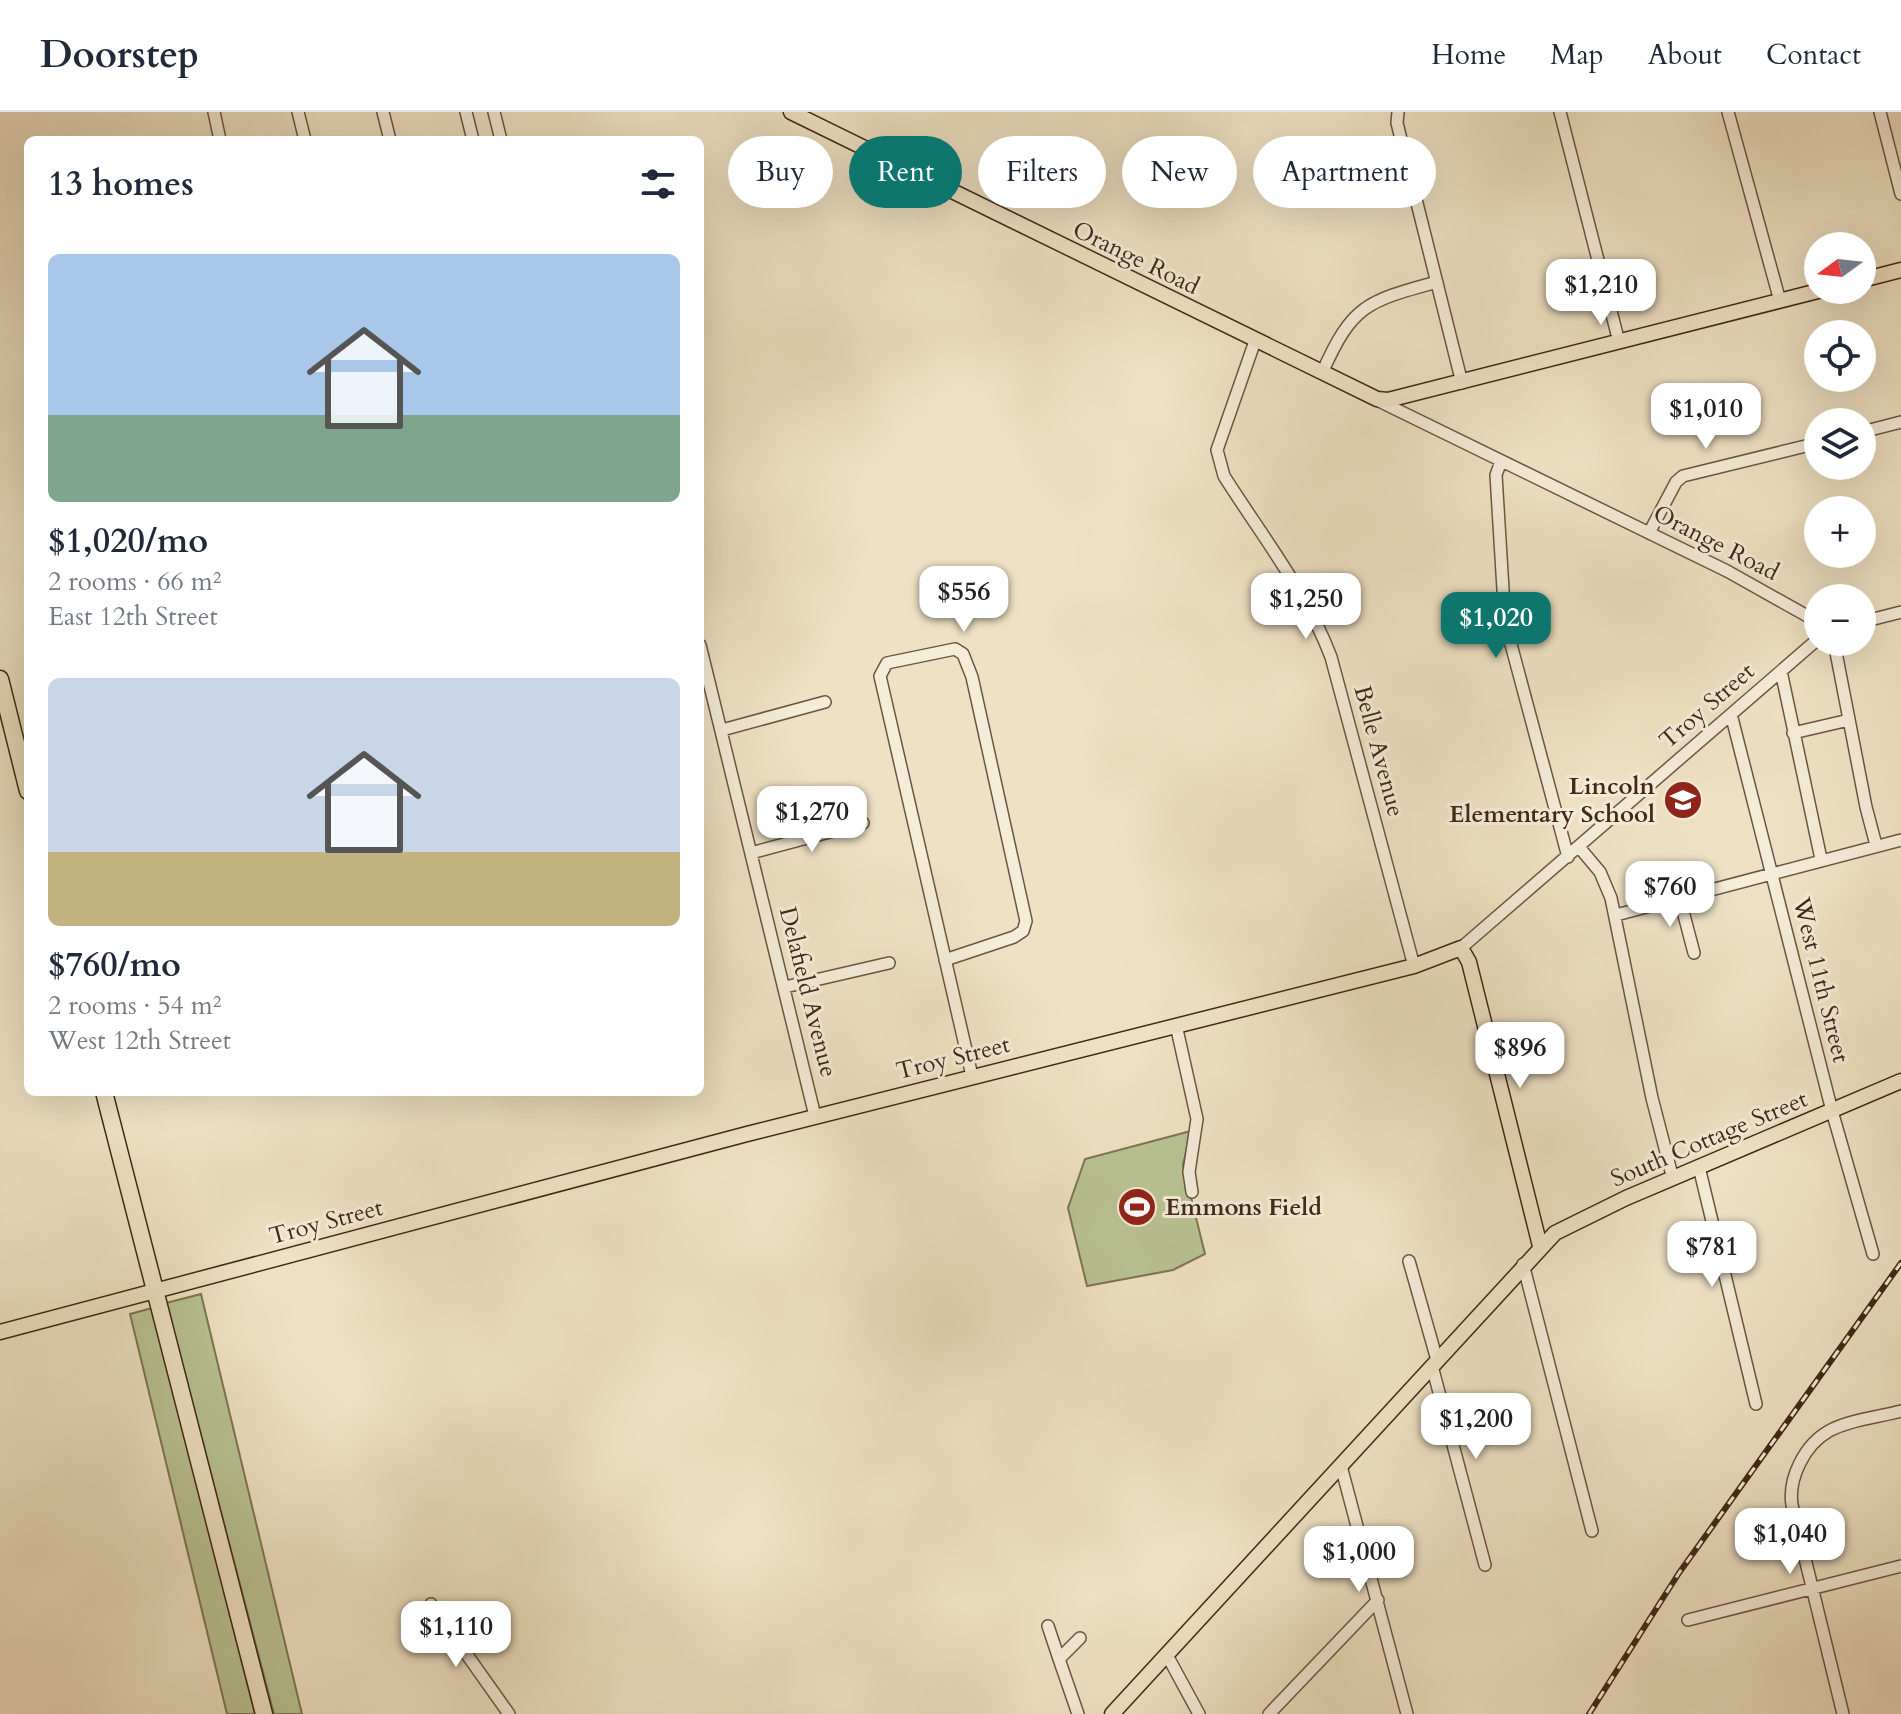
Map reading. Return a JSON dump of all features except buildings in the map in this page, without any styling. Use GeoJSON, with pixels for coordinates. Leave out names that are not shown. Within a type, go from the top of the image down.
{"type":"FeatureCollection","features":[{"type":"Feature","properties":{"kind":"highway"},"geometry":{"type":"LineString","coordinates":[[0,679],[24,775]]}},
{"type":"Feature","properties":{"kind":"highway"},"geometry":{"type":"LineString","coordinates":[[105,1096],[264,1714]]}},
{"type":"Feature","properties":{"kind":"main road","name":"Orange Road"},"geometry":{"type":"LineString","coordinates":[[791,112],[1255,341],[1383,400]]}},
{"type":"Feature","properties":{"kind":"main road"},"geometry":{"type":"LineString","coordinates":[[1876,276],[1901,270]]}},
{"type":"Feature","properties":{"kind":"main road"},"geometry":{"type":"LineString","coordinates":[[1383,400],[1462,383],[1804,295]]}},
{"type":"Feature","properties":{"kind":"main road"},"geometry":{"type":"LineString","coordinates":[[1461,948],[1469,962],[1540,1246]]}},
{"type":"Feature","properties":{"kind":"main road","name":"Troy Street"},"geometry":{"type":"LineString","coordinates":[[0,1332],[815,1116],[1414,966],[1461,948]]}},
{"type":"Feature","properties":{"kind":"main road","name":"South Cottage Street"},"geometry":{"type":"LineString","coordinates":[[1112,1714],[1168,1657],[1540,1246],[1567,1225],[1901,1081]]}},
{"type":"Feature","properties":{"kind":"street"},"geometry":{"type":"LineString","coordinates":[[214,112],[219,136]]}},
{"type":"Feature","properties":{"kind":"street"},"geometry":{"type":"LineString","coordinates":[[298,112],[304,136]]}},
{"type":"Feature","properties":{"kind":"street"},"geometry":{"type":"LineString","coordinates":[[383,112],[389,136]]}},
{"type":"Feature","properties":{"kind":"street"},"geometry":{"type":"LineString","coordinates":[[466,112],[472,136]]}},
{"type":"Feature","properties":{"kind":"street"},"geometry":{"type":"LineString","coordinates":[[494,112],[500,136]]}},
{"type":"Feature","properties":{"kind":"street"},"geometry":{"type":"LineString","coordinates":[[1560,112],[1619,342]]}},
{"type":"Feature","properties":{"kind":"street"},"geometry":{"type":"LineString","coordinates":[[1728,112],[1780,301]]}},
{"type":"Feature","properties":{"kind":"street"},"geometry":{"type":"LineString","coordinates":[[1880,112],[1901,194]]}},
{"type":"Feature","properties":{"kind":"street"},"geometry":{"type":"LineString","coordinates":[[1398,113],[1462,383]]}},
{"type":"Feature","properties":{"kind":"street"},"geometry":{"type":"LineString","coordinates":[[1322,373],[1343,330],[1363,309],[1381,298],[1437,282]]}},
{"type":"Feature","properties":{"kind":"street","name":"Belle Avenue"},"geometry":{"type":"LineString","coordinates":[[1255,341],[1217,450],[1219,462],[1224,476],[1300,589],[1318,623],[1331,657],[1414,966]]}},
{"type":"Feature","properties":{"kind":"street","name":"Orange Road"},"geometry":{"type":"LineString","coordinates":[[1383,400],[1727,571],[1804,614]]}},
{"type":"Feature","properties":{"kind":"street"},"geometry":{"type":"LineString","coordinates":[[1876,428],[1901,422]]}},
{"type":"Feature","properties":{"kind":"street"},"geometry":{"type":"LineString","coordinates":[[1649,533],[1676,482],[1683,476],[1804,446]]}},
{"type":"Feature","properties":{"kind":"street"},"geometry":{"type":"LineString","coordinates":[[1501,461],[1496,475],[1505,622],[1568,857]]}},
{"type":"Feature","properties":{"kind":"street"},"geometry":{"type":"LineString","coordinates":[[1876,618],[1901,612]]}},
{"type":"Feature","properties":{"kind":"street"},"geometry":{"type":"LineString","coordinates":[[945,960],[1014,937],[1023,931],[1026,921],[972,677],[963,654],[955,649],[887,663],[880,671],[945,960],[972,1076]]}},
{"type":"Feature","properties":{"kind":"street","name":"Troy Street"},"geometry":{"type":"LineString","coordinates":[[1461,948],[1804,651]]}},
{"type":"Feature","properties":{"kind":"street"},"geometry":{"type":"LineString","coordinates":[[1837,656],[1876,845]]}},
{"type":"Feature","properties":{"kind":"street","name":"Delafield Avenue"},"geometry":{"type":"LineString","coordinates":[[704,660],[815,1116]]}},
{"type":"Feature","properties":{"kind":"street"},"geometry":{"type":"LineString","coordinates":[[1781,671],[1821,859]]}},
{"type":"Feature","properties":{"kind":"street"},"geometry":{"type":"LineString","coordinates":[[722,730],[825,702]]}},
{"type":"Feature","properties":{"kind":"street","name":"West 11th Street"},"geometry":{"type":"LineString","coordinates":[[1731,714],[1832,1111],[1873,1254]]}},
{"type":"Feature","properties":{"kind":"street"},"geometry":{"type":"LineString","coordinates":[[1793,733],[1849,720]]}},
{"type":"Feature","properties":{"kind":"street"},"geometry":{"type":"LineString","coordinates":[[751,853],[863,823]]}},
{"type":"Feature","properties":{"kind":"street"},"geometry":{"type":"LineString","coordinates":[[1616,915],[1901,840]]}},
{"type":"Feature","properties":{"kind":"street"},"geometry":{"type":"LineString","coordinates":[[1579,847],[1606,882],[1616,915],[1652,1098],[1673,1179]]}},
{"type":"Feature","properties":{"kind":"street"},"geometry":{"type":"LineString","coordinates":[[1679,896],[1694,953]]}},
{"type":"Feature","properties":{"kind":"street"},"geometry":{"type":"LineString","coordinates":[[785,987],[889,963]]}},
{"type":"Feature","properties":{"kind":"street"},"geometry":{"type":"LineString","coordinates":[[1176,1025],[1197,1119],[1189,1172],[1192,1192]]}},
{"type":"Feature","properties":{"kind":"street"},"geometry":{"type":"LineString","coordinates":[[1699,1167],[1756,1404]]}},
{"type":"Feature","properties":{"kind":"street"},"geometry":{"type":"LineString","coordinates":[[1409,1261],[1485,1565]]}},
{"type":"Feature","properties":{"kind":"street"},"geometry":{"type":"LineString","coordinates":[[1523,1264],[1592,1531]]}},
{"type":"Feature","properties":{"kind":"street"},"geometry":{"type":"LineString","coordinates":[[1843,1714],[1792,1505],[1791,1481],[1816,1442],[1837,1428],[1901,1411]]}},
{"type":"Feature","properties":{"kind":"street"},"geometry":{"type":"LineString","coordinates":[[1341,1466],[1407,1714]]}},
{"type":"Feature","properties":{"kind":"street"},"geometry":{"type":"LineString","coordinates":[[1688,1620],[1901,1566]]}},
{"type":"Feature","properties":{"kind":"street"},"geometry":{"type":"LineString","coordinates":[[1269,1714],[1378,1600]]}},
{"type":"Feature","properties":{"kind":"street"},"geometry":{"type":"LineString","coordinates":[[431,1604],[509,1714]]}},
{"type":"Feature","properties":{"kind":"street"},"geometry":{"type":"LineString","coordinates":[[1048,1626],[1078,1714]]}},
{"type":"Feature","properties":{"kind":"street"},"geometry":{"type":"LineString","coordinates":[[1059,1659],[1080,1638]]}},
{"type":"Feature","properties":{"kind":"street"},"geometry":{"type":"LineString","coordinates":[[1168,1657],[1199,1714]]}},
{"type":"Feature","properties":{"kind":"green space","name":"Emmons Field"},"geometry":{"type":"Polygon","coordinates":[[[1191,1131],[1183,1165],[1205,1254],[1173,1270],[1087,1286],[1068,1208],[1085,1159],[1191,1131]]]}},
{"type":"Feature","properties":{"kind":"green space"},"geometry":{"type":"Polygon","coordinates":[[[201,1294],[302,1714],[274,1714],[166,1303],[201,1294]]]}},
{"type":"Feature","properties":{"kind":"green space"},"geometry":{"type":"Polygon","coordinates":[[[152,1308],[255,1714],[227,1714],[130,1314],[152,1308]]]}},
{"type":"Feature","properties":{"kind":"railway"},"geometry":{"type":"LineString","coordinates":[[1589,1714],[1679,1573],[1901,1263]]}},
{"type":"Feature","properties":{"kind":"place","name":"Lincoln Elementary School"},"geometry":{"type":"Point","coordinates":[1683,800]}},
{"type":"Feature","properties":{"kind":"place","name":"Emmons Field"},"geometry":{"type":"Point","coordinates":[1137,1207]}}]}
